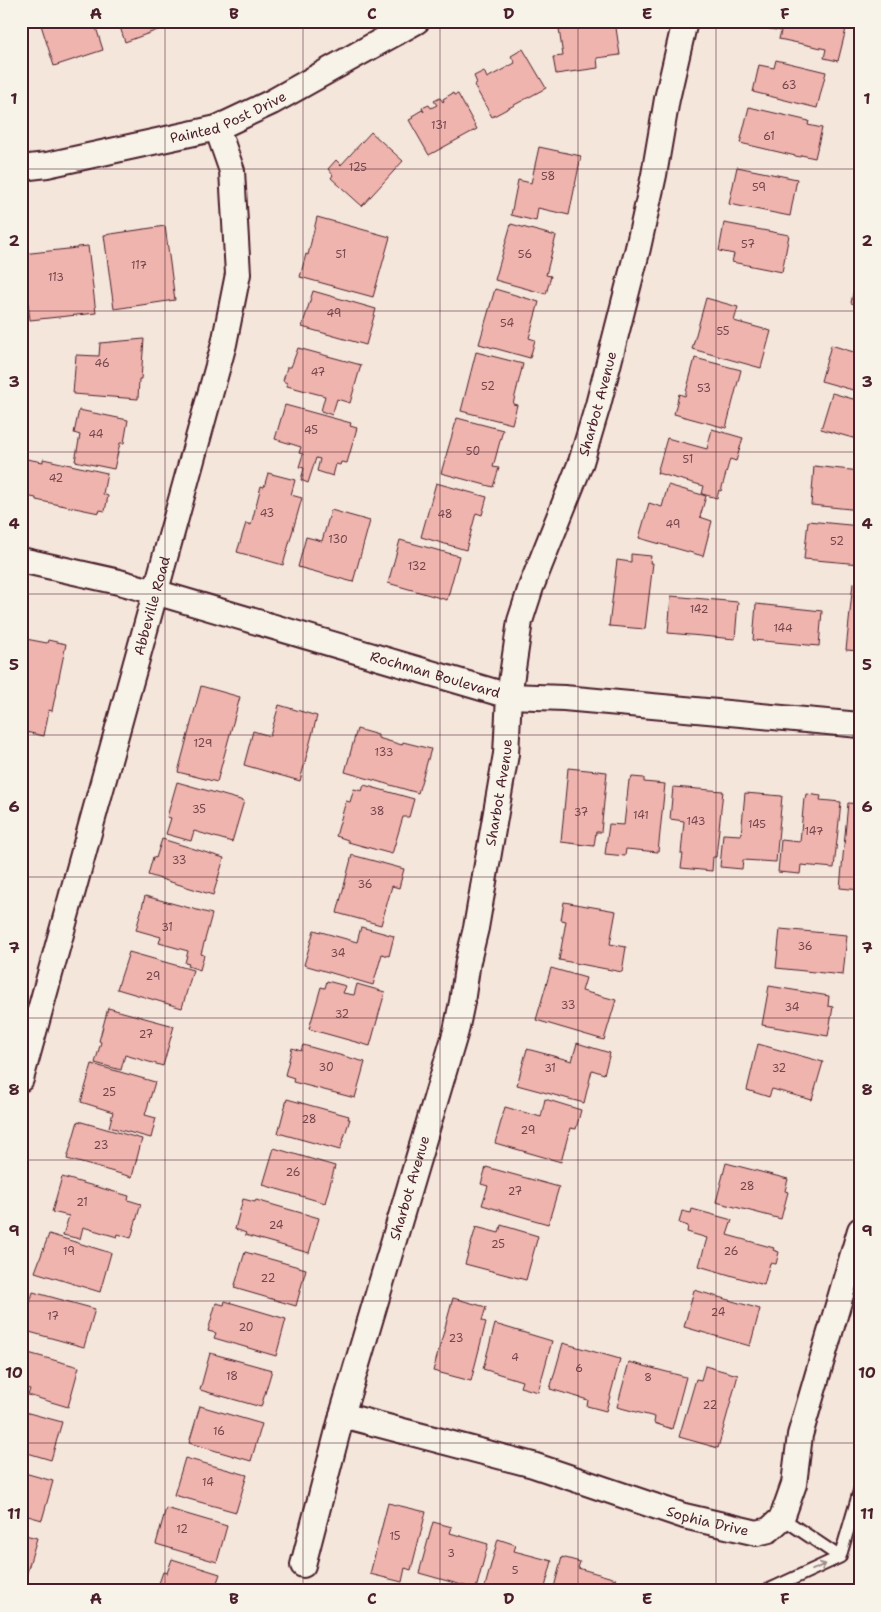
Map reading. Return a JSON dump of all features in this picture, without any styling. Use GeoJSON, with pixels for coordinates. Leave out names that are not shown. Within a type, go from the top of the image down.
{"type":"FeatureCollection","features":[{"type":"Feature","properties":{"kind":"street","name":"Painted Post Drive"},"geometry":{"type":"LineString","coordinates":[[21,168],[47,165],[217,128],[272,102],[417,21]]}},
{"type":"Feature","properties":{"kind":"street","name":"Sharbot Avenue"},"geometry":{"type":"LineString","coordinates":[[302,1565],[342,1415],[456,1031],[506,754],[509,696],[520,621],[531,587],[581,462],[598,405],[640,239],[654,175],[667,99],[685,21]]}},
{"type":"Feature","properties":{"kind":"street","name":"Abbeville Road"},"geometry":{"type":"LineString","coordinates":[[21,1078],[224,344],[238,274],[232,170],[217,128]]}},
{"type":"Feature","properties":{"kind":"street","name":"Rochman Boulevard"},"geometry":{"type":"LineString","coordinates":[[21,560],[155,592],[509,696],[564,698],[860,725]]}},
{"type":"Feature","properties":{"kind":"street"},"geometry":{"type":"LineString","coordinates":[[782,1518],[794,1484],[800,1435],[860,1230]]}},
{"type":"Feature","properties":{"kind":"street","name":"Sophia Drive"},"geometry":{"type":"LineString","coordinates":[[342,1415],[534,1465],[684,1516],[717,1524],[757,1533],[769,1530],[782,1518]]}},
{"type":"Feature","properties":{"kind":"lane"},"geometry":{"type":"LineString","coordinates":[[766,1591],[840,1557],[860,1489]]}},
{"type":"Feature","properties":{"kind":"lane"},"geometry":{"type":"LineString","coordinates":[[782,1518],[840,1557]]}},
{"type":"Feature","properties":{"kind":"building"},"geometry":{"type":"Polygon","coordinates":[[[52,21],[94,21],[103,50],[54,66],[41,25],[52,21]]]}},
{"type":"Feature","properties":{"kind":"building"},"geometry":{"type":"Polygon","coordinates":[[[118,21],[173,21],[174,24],[125,42],[118,21]]]}},
{"type":"Feature","properties":{"kind":"building"},"geometry":{"type":"Polygon","coordinates":[[[584,21],[615,21],[620,55],[597,58],[598,68],[556,74],[553,57],[563,56],[559,29],[585,26],[584,21]]]}},
{"type":"Feature","properties":{"kind":"building"},"geometry":{"type":"Polygon","coordinates":[[[767,21],[848,21],[838,61],[824,58],[826,49],[779,39],[781,31],[765,28],[767,21]]]}},
{"type":"Feature","properties":{"kind":"building"},"geometry":{"type":"Polygon","coordinates":[[[523,49],[546,88],[492,117],[474,85],[477,83],[474,76],[484,71],[487,78],[515,63],[511,56],[523,49]]]}},
{"type":"Feature","properties":{"kind":"building"},"geometry":{"type":"Polygon","coordinates":[[[776,60],[826,72],[817,108],[753,92],[759,65],[774,68],[776,60]]]}},
{"type":"Feature","properties":{"kind":"building"},"geometry":{"type":"Polygon","coordinates":[[[453,93],[454,95],[458,94],[477,129],[429,155],[409,120],[422,110],[424,112],[422,108],[429,105],[431,108],[437,105],[434,101],[440,98],[443,102],[443,99],[453,93]]]}},
{"type":"Feature","properties":{"kind":"building"},"geometry":{"type":"Polygon","coordinates":[[[749,107],[809,121],[808,125],[822,128],[815,158],[801,155],[800,157],[740,143],[749,107]]]}},
{"type":"Feature","properties":{"kind":"building"},"geometry":{"type":"Polygon","coordinates":[[[371,132],[403,161],[362,206],[331,178],[333,175],[328,169],[336,160],[341,165],[371,132]]]}},
{"type":"Feature","properties":{"kind":"building"},"geometry":{"type":"Polygon","coordinates":[[[539,147],[581,156],[569,215],[538,208],[536,221],[511,215],[518,180],[531,183],[539,147]]]}},
{"type":"Feature","properties":{"kind":"building"},"geometry":{"type":"Polygon","coordinates":[[[737,167],[797,179],[790,216],[729,204],[737,167]]]}},
{"type":"Feature","properties":{"kind":"building"},"geometry":{"type":"Polygon","coordinates":[[[317,217],[390,237],[373,297],[300,277],[306,254],[308,255],[317,217]]]}},
{"type":"Feature","properties":{"kind":"building"},"geometry":{"type":"Polygon","coordinates":[[[724,223],[789,235],[782,272],[732,262],[734,254],[719,251],[724,223]]]}},
{"type":"Feature","properties":{"kind":"building"},"geometry":{"type":"Polygon","coordinates":[[[511,224],[556,236],[546,275],[551,276],[546,294],[495,280],[511,224]]]}},
{"type":"Feature","properties":{"kind":"building"},"geometry":{"type":"Polygon","coordinates":[[[165,226],[175,300],[114,309],[104,235],[165,226]]]}},
{"type":"Feature","properties":{"kind":"building"},"geometry":{"type":"Polygon","coordinates":[[[88,246],[96,313],[30,320],[22,254],[88,246]]]}},
{"type":"Feature","properties":{"kind":"building"},"geometry":{"type":"Polygon","coordinates":[[[860,261],[860,305],[851,303],[860,261]]]}},
{"type":"Feature","properties":{"kind":"building"},"geometry":{"type":"Polygon","coordinates":[[[495,289],[539,302],[529,338],[535,340],[530,358],[479,344],[495,289]]]}},
{"type":"Feature","properties":{"kind":"building"},"geometry":{"type":"Polygon","coordinates":[[[313,291],[376,309],[366,345],[302,327],[313,291]]]}},
{"type":"Feature","properties":{"kind":"building"},"geometry":{"type":"Polygon","coordinates":[[[706,298],[738,307],[734,321],[771,331],[761,368],[692,349],[706,298]]]}},
{"type":"Feature","properties":{"kind":"building"},"geometry":{"type":"Polygon","coordinates":[[[144,339],[138,399],[73,394],[76,355],[99,356],[100,343],[144,339]]]}},
{"type":"Feature","properties":{"kind":"building"},"geometry":{"type":"Polygon","coordinates":[[[831,345],[860,354],[860,392],[821,381],[831,345]]]}},
{"type":"Feature","properties":{"kind":"building"},"geometry":{"type":"Polygon","coordinates":[[[298,348],[361,365],[350,403],[337,399],[332,415],[321,411],[325,396],[287,386],[287,383],[283,381],[287,367],[291,367],[298,348]]]}},
{"type":"Feature","properties":{"kind":"building"},"geometry":{"type":"Polygon","coordinates":[[[476,352],[523,364],[513,404],[517,405],[512,424],[461,411],[476,352]]]}},
{"type":"Feature","properties":{"kind":"building"},"geometry":{"type":"Polygon","coordinates":[[[695,358],[741,370],[726,428],[674,414],[679,394],[685,396],[695,358]]]}},
{"type":"Feature","properties":{"kind":"building"},"geometry":{"type":"Polygon","coordinates":[[[832,393],[860,401],[860,440],[821,429],[832,393]]]}},
{"type":"Feature","properties":{"kind":"building"},"geometry":{"type":"Polygon","coordinates":[[[285,405],[351,423],[350,426],[357,428],[347,463],[341,462],[340,465],[336,464],[333,476],[317,471],[320,459],[316,458],[308,483],[301,480],[304,468],[299,467],[303,454],[299,453],[301,447],[275,439],[285,405]]]}},
{"type":"Feature","properties":{"kind":"building"},"geometry":{"type":"Polygon","coordinates":[[[79,410],[128,420],[124,443],[120,443],[114,469],[75,461],[80,435],[74,433],[79,410]]]}},
{"type":"Feature","properties":{"kind":"building"},"geometry":{"type":"Polygon","coordinates":[[[457,418],[503,430],[493,467],[499,468],[493,487],[441,473],[457,418]]]}},
{"type":"Feature","properties":{"kind":"building"},"geometry":{"type":"Polygon","coordinates":[[[712,429],[743,438],[736,461],[730,459],[721,491],[719,490],[717,498],[702,494],[704,486],[657,473],[667,438],[707,449],[712,429]]]}},
{"type":"Feature","properties":{"kind":"building"},"geometry":{"type":"Polygon","coordinates":[[[21,458],[43,462],[43,459],[107,473],[103,494],[108,496],[105,511],[100,510],[99,513],[21,495],[21,458]]]}},
{"type":"Feature","properties":{"kind":"building"},"geometry":{"type":"Polygon","coordinates":[[[814,466],[860,471],[860,510],[811,505],[814,466]]]}},
{"type":"Feature","properties":{"kind":"building"},"geometry":{"type":"Polygon","coordinates":[[[268,473],[295,480],[291,495],[302,498],[283,565],[237,552],[246,523],[251,525],[261,486],[264,487],[268,473]]]}},
{"type":"Feature","properties":{"kind":"building"},"geometry":{"type":"Polygon","coordinates":[[[436,483],[487,497],[482,515],[476,513],[466,550],[421,537],[436,483]]]}},
{"type":"Feature","properties":{"kind":"building"},"geometry":{"type":"Polygon","coordinates":[[[668,485],[706,496],[700,517],[712,521],[703,556],[639,538],[649,503],[662,507],[668,485]]]}},
{"type":"Feature","properties":{"kind":"building"},"geometry":{"type":"Polygon","coordinates":[[[331,510],[370,521],[353,582],[298,567],[306,537],[322,541],[331,510]]]}},
{"type":"Feature","properties":{"kind":"building"},"geometry":{"type":"Polygon","coordinates":[[[808,521],[860,526],[860,564],[804,559],[808,521]]]}},
{"type":"Feature","properties":{"kind":"building"},"geometry":{"type":"Polygon","coordinates":[[[400,540],[459,556],[447,600],[388,583],[400,540]]]}},
{"type":"Feature","properties":{"kind":"building"},"geometry":{"type":"Polygon","coordinates":[[[631,554],[651,556],[650,563],[653,563],[645,629],[609,626],[617,560],[631,562],[631,554]]]}},
{"type":"Feature","properties":{"kind":"building"},"geometry":{"type":"Polygon","coordinates":[[[853,583],[860,584],[860,651],[846,650],[853,583]]]}},
{"type":"Feature","properties":{"kind":"building"},"geometry":{"type":"Polygon","coordinates":[[[671,596],[738,602],[735,639],[668,633],[671,596]]]}},
{"type":"Feature","properties":{"kind":"building"},"geometry":{"type":"Polygon","coordinates":[[[756,604],[822,611],[819,646],[753,640],[756,604]]]}},
{"type":"Feature","properties":{"kind":"building"},"geometry":{"type":"Polygon","coordinates":[[[26,639],[47,643],[48,640],[66,644],[52,711],[49,710],[44,736],[21,731],[21,659],[26,639]]]}},
{"type":"Feature","properties":{"kind":"building"},"geometry":{"type":"Polygon","coordinates":[[[201,686],[240,697],[217,782],[178,772],[201,686]]]}},
{"type":"Feature","properties":{"kind":"building"},"geometry":{"type":"Polygon","coordinates":[[[279,705],[317,716],[300,781],[244,765],[253,731],[270,736],[279,705]]]}},
{"type":"Feature","properties":{"kind":"building"},"geometry":{"type":"Polygon","coordinates":[[[357,729],[402,745],[403,742],[431,749],[418,793],[345,772],[357,729]]]}},
{"type":"Feature","properties":{"kind":"building"},"geometry":{"type":"Polygon","coordinates":[[[21,767],[28,769],[22,792],[21,792],[21,767]]]}},
{"type":"Feature","properties":{"kind":"building"},"geometry":{"type":"Polygon","coordinates":[[[568,768],[607,772],[601,832],[596,832],[594,846],[561,842],[568,768]]]}},
{"type":"Feature","properties":{"kind":"building"},"geometry":{"type":"Polygon","coordinates":[[[632,777],[644,778],[644,782],[665,784],[658,852],[626,849],[625,856],[605,854],[609,824],[624,825],[629,780],[632,777]]]}},
{"type":"Feature","properties":{"kind":"building"},"geometry":{"type":"Polygon","coordinates":[[[177,782],[244,801],[232,842],[194,831],[191,841],[166,834],[171,818],[167,817],[177,782]]]}},
{"type":"Feature","properties":{"kind":"building"},"geometry":{"type":"Polygon","coordinates":[[[364,785],[414,799],[409,817],[403,817],[392,854],[348,842],[348,840],[336,836],[346,801],[350,802],[354,789],[362,791],[364,785]]]}},
{"type":"Feature","properties":{"kind":"building"},"geometry":{"type":"Polygon","coordinates":[[[673,787],[723,791],[716,857],[713,857],[712,871],[681,868],[684,821],[670,819],[673,787]]]}},
{"type":"Feature","properties":{"kind":"building"},"geometry":{"type":"Polygon","coordinates":[[[745,793],[782,796],[776,862],[743,860],[742,869],[720,867],[723,834],[741,835],[745,793]]]}},
{"type":"Feature","properties":{"kind":"building"},"geometry":{"type":"Polygon","coordinates":[[[807,794],[821,796],[820,800],[841,802],[834,868],[801,865],[800,874],[778,872],[781,840],[800,842],[804,798],[806,799],[807,794]]]}},
{"type":"Feature","properties":{"kind":"building"},"geometry":{"type":"Polygon","coordinates":[[[848,803],[860,804],[860,890],[840,888],[848,803]]]}},
{"type":"Feature","properties":{"kind":"building"},"geometry":{"type":"Polygon","coordinates":[[[162,839],[224,858],[213,895],[148,875],[153,857],[156,858],[162,839]]]}},
{"type":"Feature","properties":{"kind":"building"},"geometry":{"type":"Polygon","coordinates":[[[352,855],[404,869],[399,888],[392,886],[381,925],[337,913],[352,855]]]}},
{"type":"Feature","properties":{"kind":"building"},"geometry":{"type":"Polygon","coordinates":[[[145,896],[212,914],[201,954],[204,955],[200,970],[185,963],[188,951],[159,943],[161,937],[136,930],[145,896]]]}},
{"type":"Feature","properties":{"kind":"building"},"geometry":{"type":"Polygon","coordinates":[[[564,902],[616,911],[610,944],[626,947],[622,972],[559,960],[566,921],[561,920],[564,902]]]}},
{"type":"Feature","properties":{"kind":"building"},"geometry":{"type":"Polygon","coordinates":[[[361,927],[394,936],[389,956],[382,954],[373,985],[304,965],[314,930],[357,942],[361,927]]]}},
{"type":"Feature","properties":{"kind":"building"},"geometry":{"type":"Polygon","coordinates":[[[780,929],[847,935],[843,975],[776,968],[780,929]]]}},
{"type":"Feature","properties":{"kind":"building"},"geometry":{"type":"Polygon","coordinates":[[[129,952],[193,970],[182,1008],[117,989],[129,952]]]}},
{"type":"Feature","properties":{"kind":"building"},"geometry":{"type":"Polygon","coordinates":[[[551,968],[586,978],[582,991],[616,1000],[604,1040],[536,1020],[551,968]]]}},
{"type":"Feature","properties":{"kind":"building"},"geometry":{"type":"Polygon","coordinates":[[[327,981],[346,986],[343,993],[354,995],[357,984],[385,992],[370,1046],[309,1029],[321,987],[325,988],[327,981]]]}},
{"type":"Feature","properties":{"kind":"building"},"geometry":{"type":"Polygon","coordinates":[[[769,986],[829,996],[828,1006],[833,1007],[828,1036],[762,1025],[769,986]]]}},
{"type":"Feature","properties":{"kind":"building"},"geometry":{"type":"Polygon","coordinates":[[[108,1008],[174,1026],[163,1066],[125,1055],[121,1070],[95,1063],[108,1008]]]}},
{"type":"Feature","properties":{"kind":"building"},"geometry":{"type":"Polygon","coordinates":[[[577,1043],[610,1053],[604,1074],[592,1070],[584,1103],[517,1085],[527,1049],[572,1061],[577,1043]]]}},
{"type":"Feature","properties":{"kind":"building"},"geometry":{"type":"Polygon","coordinates":[[[758,1044],[823,1062],[812,1100],[772,1089],[769,1097],[747,1090],[758,1044]]]}},
{"type":"Feature","properties":{"kind":"building"},"geometry":{"type":"Polygon","coordinates":[[[303,1045],[365,1062],[355,1098],[293,1082],[294,1078],[285,1075],[292,1048],[301,1051],[303,1045]]]}},
{"type":"Feature","properties":{"kind":"building"},"geometry":{"type":"Polygon","coordinates":[[[92,1064],[155,1082],[145,1115],[156,1118],[151,1138],[109,1127],[113,1112],[81,1102],[92,1064]]]}},
{"type":"Feature","properties":{"kind":"building"},"geometry":{"type":"Polygon","coordinates":[[[287,1099],[349,1116],[348,1119],[350,1119],[340,1150],[278,1133],[287,1099]]]}},
{"type":"Feature","properties":{"kind":"building"},"geometry":{"type":"Polygon","coordinates":[[[545,1099],[581,1110],[576,1129],[570,1128],[561,1162],[495,1143],[505,1107],[541,1117],[545,1099]]]}},
{"type":"Feature","properties":{"kind":"building"},"geometry":{"type":"Polygon","coordinates":[[[78,1121],[142,1139],[132,1177],[67,1159],[78,1121]]]}},
{"type":"Feature","properties":{"kind":"building"},"geometry":{"type":"Polygon","coordinates":[[[274,1148],[335,1166],[325,1203],[263,1185],[274,1148]]]}},
{"type":"Feature","properties":{"kind":"building"},"geometry":{"type":"Polygon","coordinates":[[[726,1163],[788,1179],[785,1191],[788,1192],[781,1219],[716,1202],[726,1163]]]}},
{"type":"Feature","properties":{"kind":"building"},"geometry":{"type":"Polygon","coordinates":[[[486,1167],[559,1187],[548,1224],[482,1205],[488,1186],[481,1184],[486,1167]]]}},
{"type":"Feature","properties":{"kind":"building"},"geometry":{"type":"Polygon","coordinates":[[[62,1177],[129,1196],[128,1200],[141,1204],[131,1238],[118,1234],[117,1237],[83,1227],[80,1239],[63,1235],[69,1216],[52,1212],[62,1177]]]}},
{"type":"Feature","properties":{"kind":"building"},"geometry":{"type":"Polygon","coordinates":[[[243,1199],[255,1202],[256,1200],[319,1218],[309,1253],[245,1235],[246,1233],[235,1229],[243,1199]]]}},
{"type":"Feature","properties":{"kind":"building"},"geometry":{"type":"Polygon","coordinates":[[[692,1209],[732,1220],[727,1235],[774,1248],[773,1250],[779,1252],[776,1264],[770,1263],[764,1285],[699,1266],[707,1238],[687,1232],[688,1226],[679,1223],[682,1211],[691,1213],[692,1209]]]}},
{"type":"Feature","properties":{"kind":"building"},"geometry":{"type":"Polygon","coordinates":[[[501,1225],[538,1236],[526,1280],[465,1264],[476,1227],[499,1233],[501,1225]]]}},
{"type":"Feature","properties":{"kind":"building"},"geometry":{"type":"Polygon","coordinates":[[[49,1234],[111,1253],[100,1292],[35,1272],[49,1234]]]}},
{"type":"Feature","properties":{"kind":"building"},"geometry":{"type":"Polygon","coordinates":[[[245,1252],[306,1269],[296,1306],[234,1288],[245,1252]]]}},
{"type":"Feature","properties":{"kind":"building"},"geometry":{"type":"Polygon","coordinates":[[[694,1290],[760,1309],[750,1346],[684,1327],[694,1290]]]}},
{"type":"Feature","properties":{"kind":"building"},"geometry":{"type":"Polygon","coordinates":[[[33,1292],[95,1309],[84,1347],[22,1330],[33,1292]]]}},
{"type":"Feature","properties":{"kind":"building"},"geometry":{"type":"Polygon","coordinates":[[[453,1298],[486,1307],[482,1321],[486,1322],[471,1381],[433,1371],[453,1298]]]}},
{"type":"Feature","properties":{"kind":"building"},"geometry":{"type":"Polygon","coordinates":[[[225,1301],[286,1319],[276,1356],[214,1338],[216,1333],[208,1331],[216,1303],[224,1305],[225,1301]]]}},
{"type":"Feature","properties":{"kind":"building"},"geometry":{"type":"Polygon","coordinates":[[[495,1324],[552,1341],[538,1392],[520,1387],[522,1381],[483,1369],[495,1324]]]}},
{"type":"Feature","properties":{"kind":"building"},"geometry":{"type":"Polygon","coordinates":[[[563,1343],[620,1359],[606,1411],[587,1406],[588,1400],[550,1389],[563,1343]]]}},
{"type":"Feature","properties":{"kind":"building"},"geometry":{"type":"Polygon","coordinates":[[[21,1351],[79,1367],[68,1407],[28,1395],[30,1389],[21,1387],[21,1351]]]}},
{"type":"Feature","properties":{"kind":"building"},"geometry":{"type":"Polygon","coordinates":[[[210,1353],[272,1370],[261,1407],[200,1390],[210,1353]]]}},
{"type":"Feature","properties":{"kind":"building"},"geometry":{"type":"Polygon","coordinates":[[[629,1362],[686,1377],[672,1429],[654,1423],[655,1417],[617,1407],[629,1362]]]}},
{"type":"Feature","properties":{"kind":"building"},"geometry":{"type":"Polygon","coordinates":[[[705,1366],[738,1375],[718,1448],[679,1437],[696,1379],[701,1380],[705,1366]]]}},
{"type":"Feature","properties":{"kind":"building"},"geometry":{"type":"Polygon","coordinates":[[[200,1406],[262,1424],[251,1461],[189,1443],[200,1406]]]}},
{"type":"Feature","properties":{"kind":"building"},"geometry":{"type":"Polygon","coordinates":[[[21,1411],[62,1422],[51,1460],[21,1451],[21,1411]]]}},
{"type":"Feature","properties":{"kind":"building"},"geometry":{"type":"Polygon","coordinates":[[[185,1458],[247,1475],[236,1512],[174,1495],[185,1458]]]}},
{"type":"Feature","properties":{"kind":"building"},"geometry":{"type":"Polygon","coordinates":[[[21,1472],[53,1481],[42,1520],[21,1514],[21,1472]]]}},
{"type":"Feature","properties":{"kind":"building"},"geometry":{"type":"Polygon","coordinates":[[[388,1503],[426,1512],[411,1570],[405,1568],[402,1582],[370,1574],[388,1503]]]}},
{"type":"Feature","properties":{"kind":"building"},"geometry":{"type":"Polygon","coordinates":[[[166,1508],[227,1526],[217,1562],[156,1544],[166,1508]]]}},
{"type":"Feature","properties":{"kind":"building"},"geometry":{"type":"Polygon","coordinates":[[[433,1522],[452,1527],[450,1533],[488,1544],[476,1589],[419,1573],[433,1522]]]}},
{"type":"Feature","properties":{"kind":"building"},"geometry":{"type":"Polygon","coordinates":[[[21,1534],[37,1538],[26,1576],[21,1575],[21,1534]]]}},
{"type":"Feature","properties":{"kind":"building"},"geometry":{"type":"Polygon","coordinates":[[[498,1539],[516,1545],[514,1551],[552,1561],[544,1591],[484,1590],[498,1539]]]}},
{"type":"Feature","properties":{"kind":"building"},"geometry":{"type":"Polygon","coordinates":[[[562,1557],[580,1562],[578,1568],[616,1579],[613,1591],[553,1591],[562,1557]]]}},
{"type":"Feature","properties":{"kind":"building"},"geometry":{"type":"Polygon","coordinates":[[[172,1559],[220,1574],[215,1588],[221,1591],[162,1591],[157,1589],[163,1572],[167,1573],[172,1559]]]}},
{"type":"Feature","properties":{"kind":"building"},"geometry":{"type":"Polygon","coordinates":[[[626,1582],[644,1586],[643,1591],[623,1591],[626,1582]]]}}]}
